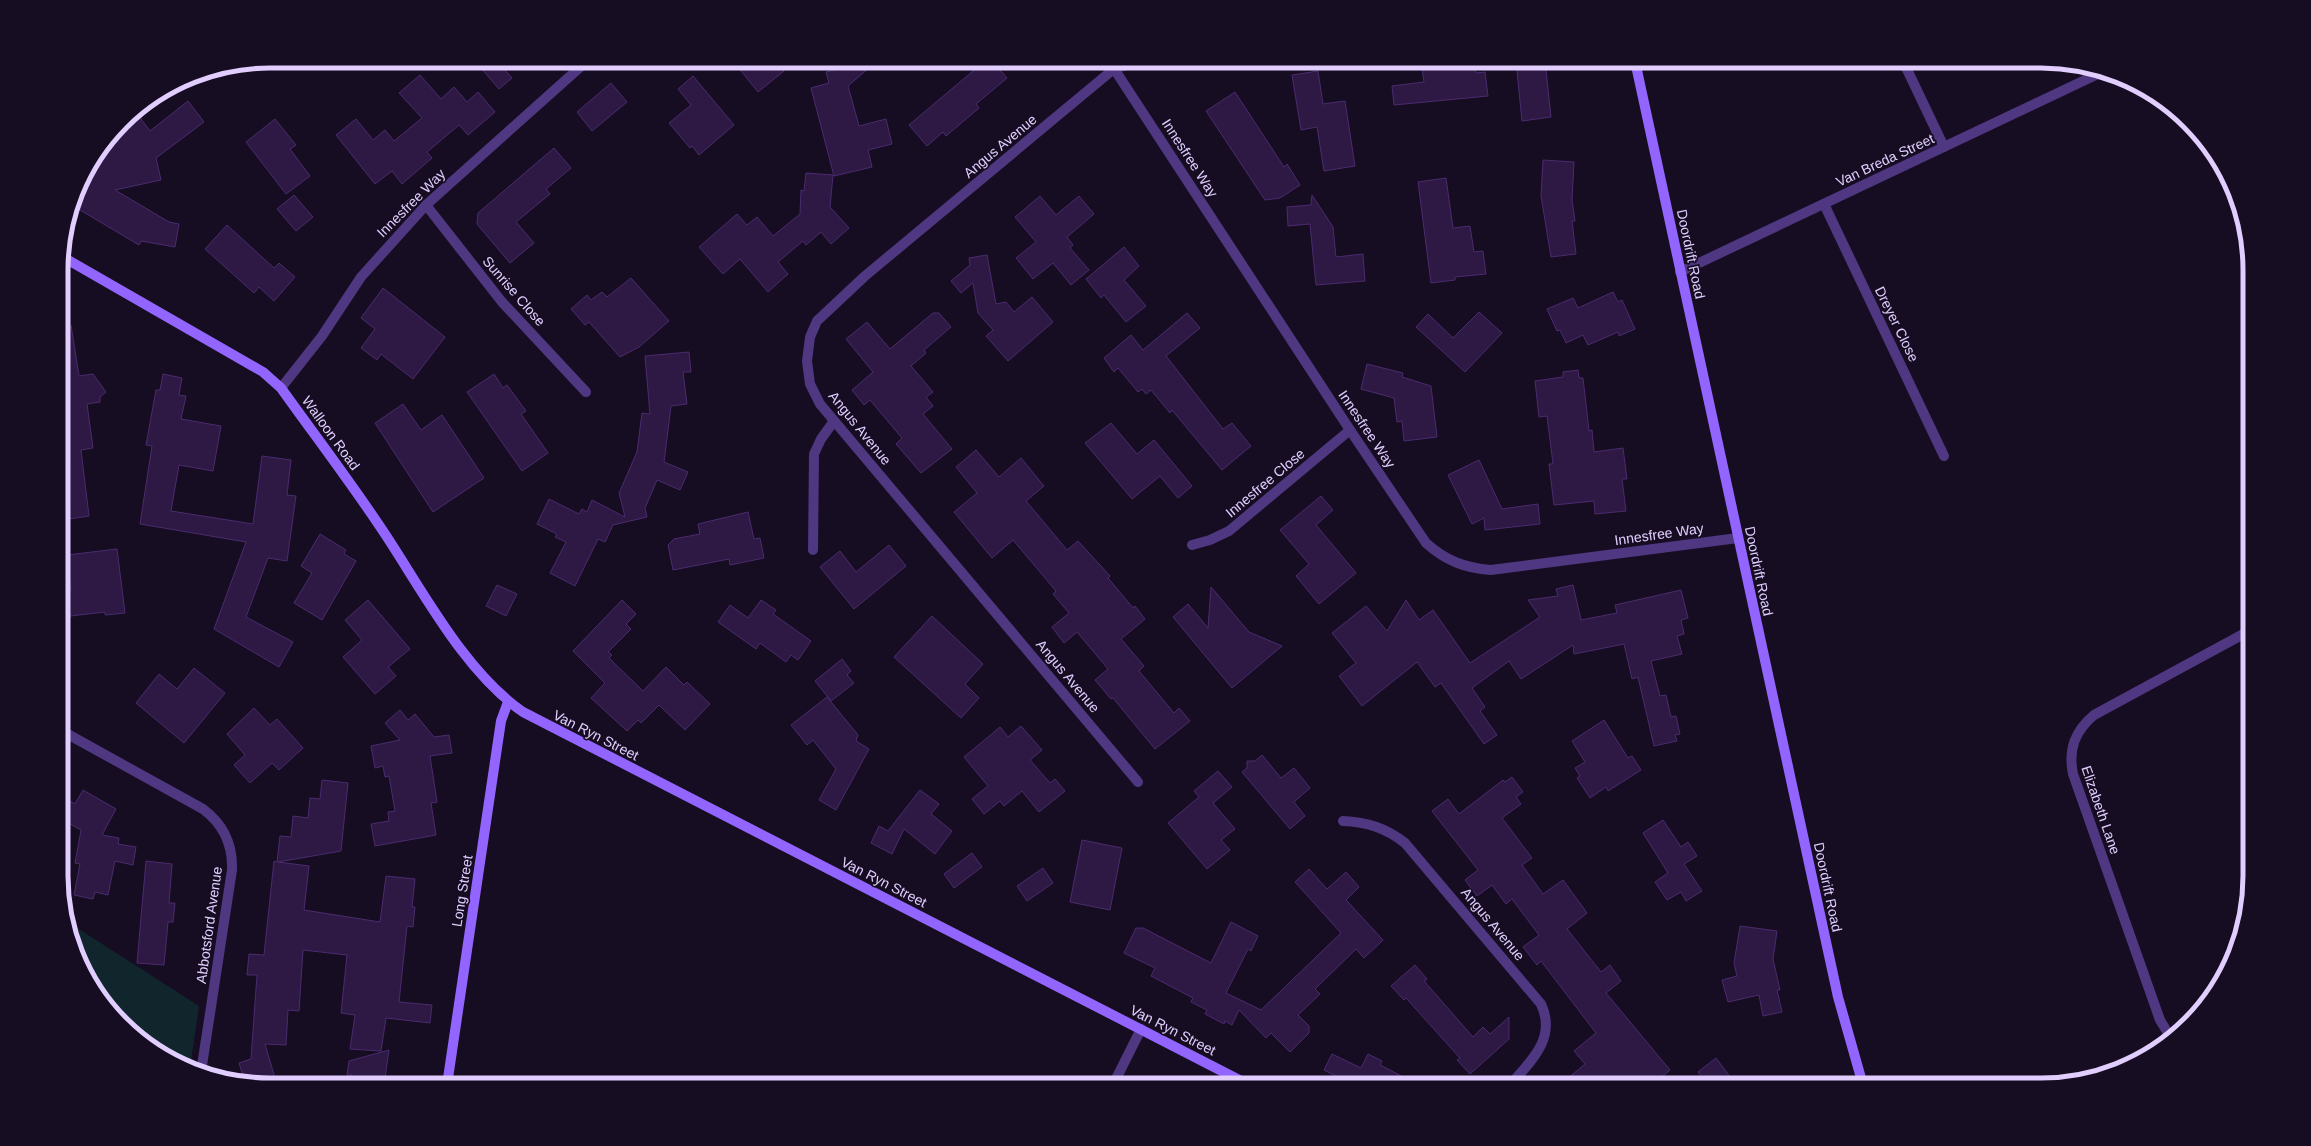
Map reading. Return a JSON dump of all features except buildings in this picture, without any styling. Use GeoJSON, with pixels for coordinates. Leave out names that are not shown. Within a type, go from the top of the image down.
{"type":"FeatureCollection","features":[{"type":"Feature","properties":{"kind":"street","name":"Innesfree Way"},"geometry":{"type":"LineString","coordinates":[[281,388],[322,336],[361,277],[426,205],[579,68]]}},
{"type":"Feature","properties":{"kind":"street","name":"Angus Avenue"},"geometry":{"type":"LineString","coordinates":[[1108,68],[865,276],[818,321],[810,337],[807,361],[810,384],[820,404],[1138,782]]}},
{"type":"Feature","properties":{"kind":"street","name":"Innesfree Way"},"geometry":{"type":"LineString","coordinates":[[1114,68],[1350,430],[1426,543],[1440,555],[1471,569],[1513,568],[1738,538]]}},
{"type":"Feature","properties":{"kind":"street","name":"Doordrift Road"},"geometry":{"type":"LineString","coordinates":[[1636,68],[1838,997],[1861,1078]]}},
{"type":"Feature","properties":{"kind":"street"},"geometry":{"type":"LineString","coordinates":[[1906,68],[1944,147]]}},
{"type":"Feature","properties":{"kind":"street","name":"Van Breda Street"},"geometry":{"type":"LineString","coordinates":[[1680,272],[2095,76]]}},
{"type":"Feature","properties":{"kind":"street","name":"Dreyer Close"},"geometry":{"type":"LineString","coordinates":[[1824,204],[1944,456]]}},
{"type":"Feature","properties":{"kind":"street","name":"Sunrise Close"},"geometry":{"type":"LineString","coordinates":[[426,205],[502,302],[586,392]]}},
{"type":"Feature","properties":{"kind":"street","name":"Walloon Road"},"geometry":{"type":"LineString","coordinates":[[68,259],[263,372],[281,388],[371,513],[464,653],[483,678],[508,702]]}},
{"type":"Feature","properties":{"kind":"street"},"geometry":{"type":"LineString","coordinates":[[813,550],[814,454],[821,439],[834,421]]}},
{"type":"Feature","properties":{"kind":"street","name":"Innesfree Close"},"geometry":{"type":"LineString","coordinates":[[1192,545],[1210,540],[1229,531],[1350,430]]}},
{"type":"Feature","properties":{"kind":"street","name":"Elizabeth Lane"},"geometry":{"type":"LineString","coordinates":[[2168,1033],[2160,1020],[2073,774],[2071,750],[2079,729],[2094,715],[2243,634]]}},
{"type":"Feature","properties":{"kind":"street","name":"Van Ryn Street"},"geometry":{"type":"LineString","coordinates":[[508,702],[538,721],[1236,1078]]}},
{"type":"Feature","properties":{"kind":"street","name":"Long Street"},"geometry":{"type":"LineString","coordinates":[[448,1078],[501,722],[508,702]]}},
{"type":"Feature","properties":{"kind":"street","name":"Abbotsford Avenue"},"geometry":{"type":"LineString","coordinates":[[68,734],[203,809],[219,824],[228,841],[232,860],[232,870],[202,1066]]}},
{"type":"Feature","properties":{"kind":"street","name":"Angus Avenue"},"geometry":{"type":"LineString","coordinates":[[1342,821],[1356,821],[1382,828],[1405,843],[1541,1004],[1546,1019],[1543,1042],[1536,1054],[1516,1078]]}},
{"type":"Feature","properties":{"kind":"street"},"geometry":{"type":"LineString","coordinates":[[1116,1078],[1141,1029]]}},
{"type":"Feature","properties":{"kind":"shaded area"},"geometry":{"type":"Polygon","coordinates":[[[75,926],[199,1006],[191,1062],[158,1044],[137,1028],[118,1009],[95,977],[83,953],[75,926]]]}}]}
